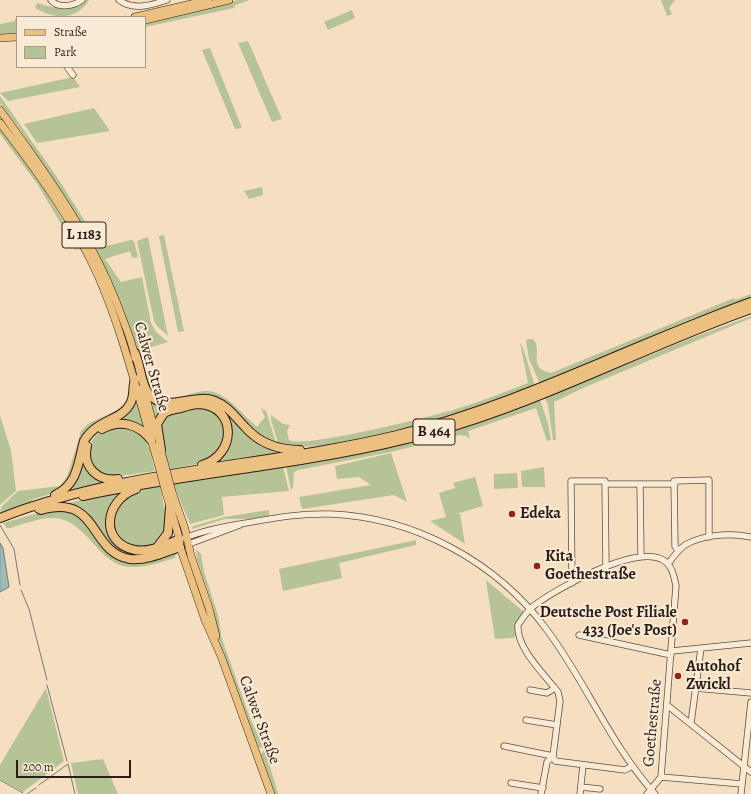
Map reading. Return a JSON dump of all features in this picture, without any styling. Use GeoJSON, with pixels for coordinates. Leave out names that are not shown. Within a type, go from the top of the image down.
{"type":"FeatureCollection","features":[{"type":"Feature","properties":{"kind":"highway","name":"B 464"},"geometry":{"type":"LineString","coordinates":[[3,518],[25,508],[80,492],[138,478],[324,450],[403,433],[494,406],[751,302]]}},
{"type":"Feature","properties":{"kind":"highway","name":"B 464"},"geometry":{"type":"LineString","coordinates":[[3,518],[124,487],[334,455],[394,442],[447,428],[538,396],[751,309]]}},
{"type":"Feature","properties":{"kind":"highway"},"geometry":{"type":"LineString","coordinates":[[715,323],[751,313]]}},
{"type":"Feature","properties":{"kind":"highway"},"geometry":{"type":"LineString","coordinates":[[135,353],[147,391],[154,399],[168,403],[197,398],[210,399],[228,409],[250,433],[271,446],[292,450],[315,448],[324,450]]}},
{"type":"Feature","properties":{"kind":"highway"},"geometry":{"type":"LineString","coordinates":[[25,508],[59,494],[71,484],[76,474],[87,436],[99,424],[117,417],[127,409],[133,397],[134,380]]}},
{"type":"Feature","properties":{"kind":"highway"},"geometry":{"type":"LineString","coordinates":[[161,450],[157,424],[164,413],[193,404],[205,405],[216,410],[225,420],[229,431],[228,440],[225,447],[214,460],[186,471]]}},
{"type":"Feature","properties":{"kind":"highway"},"geometry":{"type":"LineString","coordinates":[[138,478],[131,476],[112,480],[99,477],[91,470],[88,463],[86,453],[87,446],[90,439],[100,430],[118,424],[130,424],[139,428],[151,440]]}},
{"type":"Feature","properties":{"kind":"highway"},"geometry":{"type":"LineString","coordinates":[[180,478],[175,482],[130,491],[119,499],[112,509],[110,525],[113,534],[120,543],[135,550],[182,541]]}},
{"type":"Feature","properties":{"kind":"highway"},"geometry":{"type":"LineString","coordinates":[[39,509],[41,510],[61,506],[79,511],[92,524],[104,543],[115,553],[123,557],[144,558],[182,541]]}},
{"type":"Feature","properties":{"kind":"highway"},"geometry":{"type":"LineString","coordinates":[[158,546],[168,532],[170,507]]}},
{"type":"Feature","properties":{"kind":"main road"},"geometry":{"type":"LineString","coordinates":[[138,16],[208,0]]}},
{"type":"Feature","properties":{"kind":"main road"},"geometry":{"type":"LineString","coordinates":[[146,20],[229,0]]}},
{"type":"Feature","properties":{"kind":"main road"},"geometry":{"type":"LineString","coordinates":[[0,38],[16,37]]}},
{"type":"Feature","properties":{"kind":"main road","name":"Calwer Straße"},"geometry":{"type":"LineString","coordinates":[[0,110],[46,175],[82,232],[108,282],[135,353],[161,450],[161,462]]}},
{"type":"Feature","properties":{"kind":"main road","name":"Calwer Straße"},"geometry":{"type":"LineString","coordinates":[[0,123],[62,210],[91,261],[113,312],[151,440],[161,462],[205,620],[221,656],[271,794]]}},
{"type":"Feature","properties":{"kind":"main road","name":"Calwer Straße"},"geometry":{"type":"LineString","coordinates":[[169,493],[170,507],[182,541]]}},
{"type":"Feature","properties":{"kind":"main road"},"geometry":{"type":"LineString","coordinates":[[182,541],[189,544]]}},
{"type":"Feature","properties":{"kind":"main road","name":"Calwer Straße"},"geometry":{"type":"LineString","coordinates":[[189,544],[191,556],[212,617],[221,656]]}},
{"type":"Feature","properties":{"kind":"street"},"geometry":{"type":"LineString","coordinates":[[51,0],[60,6],[70,5],[82,0]]}},
{"type":"Feature","properties":{"kind":"street"},"geometry":{"type":"LineString","coordinates":[[119,0],[129,5],[137,6],[151,5],[167,0]]}},
{"type":"Feature","properties":{"kind":"street"},"geometry":{"type":"LineString","coordinates":[[69,68],[73,75]]}},
{"type":"Feature","properties":{"kind":"street"},"geometry":{"type":"LineString","coordinates":[[572,583],[570,481],[640,484],[709,480],[709,537]]}},
{"type":"Feature","properties":{"kind":"street"},"geometry":{"type":"LineString","coordinates":[[674,482],[675,546],[678,551]]}},
{"type":"Feature","properties":{"kind":"street"},"geometry":{"type":"LineString","coordinates":[[605,483],[606,567]]}},
{"type":"Feature","properties":{"kind":"street"},"geometry":{"type":"LineString","coordinates":[[640,484],[641,557]]}},
{"type":"Feature","properties":{"kind":"street"},"geometry":{"type":"LineString","coordinates":[[182,541],[228,525],[298,515],[330,514],[358,517],[393,524],[428,536],[461,553],[492,574],[531,609],[565,656],[613,738],[651,793]]}},
{"type":"Feature","properties":{"kind":"street"},"geometry":{"type":"LineString","coordinates":[[189,544],[246,523]]}},
{"type":"Feature","properties":{"kind":"street"},"geometry":{"type":"LineString","coordinates":[[511,783],[542,791],[548,762],[553,756],[560,701],[555,688],[523,647],[519,639],[518,625],[531,609],[572,583],[606,567],[641,557],[654,557],[668,564],[678,551],[690,543],[709,537],[731,535],[751,537]]}},
{"type":"Feature","properties":{"kind":"street","name":"Goethestraße"},"geometry":{"type":"LineString","coordinates":[[651,793],[661,777],[672,653],[676,586],[673,573],[668,564]]}},
{"type":"Feature","properties":{"kind":"street"},"geometry":{"type":"LineString","coordinates":[[579,635],[672,653],[701,648],[751,643]]}},
{"type":"Feature","properties":{"kind":"street"},"geometry":{"type":"LineString","coordinates":[[691,723],[701,648]]}},
{"type":"Feature","properties":{"kind":"street"},"geometry":{"type":"LineString","coordinates":[[530,690],[547,693],[555,688]]}},
{"type":"Feature","properties":{"kind":"street"},"geometry":{"type":"LineString","coordinates":[[695,688],[751,693]]}},
{"type":"Feature","properties":{"kind":"street"},"geometry":{"type":"LineString","coordinates":[[741,794],[751,702]]}},
{"type":"Feature","properties":{"kind":"street"},"geometry":{"type":"LineString","coordinates":[[667,705],[751,772]]}},
{"type":"Feature","properties":{"kind":"street"},"geometry":{"type":"LineString","coordinates":[[526,720],[557,725]]}},
{"type":"Feature","properties":{"kind":"street"},"geometry":{"type":"LineString","coordinates":[[504,746],[553,756]]}},
{"type":"Feature","properties":{"kind":"street"},"geometry":{"type":"LineString","coordinates":[[553,756],[555,761],[583,765],[625,770],[632,766]]}},
{"type":"Feature","properties":{"kind":"street"},"geometry":{"type":"LineString","coordinates":[[580,794],[583,765]]}},
{"type":"Feature","properties":{"kind":"street"},"geometry":{"type":"LineString","coordinates":[[661,777],[742,784]]}},
{"type":"Feature","properties":{"kind":"street"},"geometry":{"type":"LineString","coordinates":[[581,787],[600,789]]}},
{"type":"Feature","properties":{"kind":"green space"},"geometry":{"type":"Polygon","coordinates":[[[85,0],[89,0],[84,7],[71,15],[57,16],[42,12],[35,8],[37,3],[55,8],[68,8],[74,7],[85,0]]]}},
{"type":"Feature","properties":{"kind":"green space"},"geometry":{"type":"Polygon","coordinates":[[[238,0],[250,0],[235,5],[234,8],[146,27],[146,23],[238,0]]]}},
{"type":"Feature","properties":{"kind":"green space"},"geometry":{"type":"Polygon","coordinates":[[[661,0],[675,0],[669,8],[672,14],[667,16],[661,0]]]}},
{"type":"Feature","properties":{"kind":"green space"},"geometry":{"type":"Polygon","coordinates":[[[352,10],[355,18],[328,30],[324,22],[352,10]]]}},
{"type":"Feature","properties":{"kind":"green space"},"geometry":{"type":"Polygon","coordinates":[[[15,19],[16,33],[0,34],[0,24],[15,21],[15,19]]]}},
{"type":"Feature","properties":{"kind":"green space"},"geometry":{"type":"Polygon","coordinates":[[[248,41],[282,119],[272,122],[238,43],[248,41]]]}},
{"type":"Feature","properties":{"kind":"green space"},"geometry":{"type":"Polygon","coordinates":[[[210,48],[242,128],[235,129],[202,50],[210,48]]]}},
{"type":"Feature","properties":{"kind":"green space"},"geometry":{"type":"Polygon","coordinates":[[[73,77],[80,87],[8,101],[0,93],[73,77]]]}},
{"type":"Feature","properties":{"kind":"green space"},"geometry":{"type":"Polygon","coordinates":[[[0,96],[59,180],[91,231],[100,237],[98,241],[100,243],[93,246],[23,134],[0,103],[0,96]]]}},
{"type":"Feature","properties":{"kind":"green space"},"geometry":{"type":"Polygon","coordinates":[[[94,108],[110,131],[37,143],[24,124],[94,108]]]}},
{"type":"Feature","properties":{"kind":"green space"},"geometry":{"type":"Polygon","coordinates":[[[0,127],[40,183],[81,249],[74,250],[74,246],[38,185],[0,134],[0,127]]]}},
{"type":"Feature","properties":{"kind":"green space"},"geometry":{"type":"Polygon","coordinates":[[[262,187],[263,195],[249,199],[244,191],[262,187]]]}},
{"type":"Feature","properties":{"kind":"green space"},"geometry":{"type":"Polygon","coordinates":[[[164,235],[184,331],[178,332],[159,236],[164,235]]]}},
{"type":"Feature","properties":{"kind":"green space"},"geometry":{"type":"Polygon","coordinates":[[[148,237],[168,336],[157,326],[154,321],[137,241],[148,237]]]}},
{"type":"Feature","properties":{"kind":"green space"},"geometry":{"type":"Polygon","coordinates":[[[131,240],[134,241],[138,257],[132,258],[130,251],[105,259],[121,282],[142,277],[151,323],[156,332],[168,342],[138,351],[154,394],[160,398],[167,399],[199,392],[214,392],[226,398],[257,427],[265,417],[261,408],[266,411],[277,446],[263,440],[228,406],[165,401],[151,394],[94,249],[131,240]]]}},
{"type":"Feature","properties":{"kind":"green space"},"geometry":{"type":"Polygon","coordinates":[[[751,294],[751,297],[686,321],[540,384],[529,359],[526,341],[528,339],[533,339],[536,344],[537,363],[539,367],[544,371],[551,373],[734,298],[735,300],[751,294]]]}},
{"type":"Feature","properties":{"kind":"green space"},"geometry":{"type":"Polygon","coordinates":[[[751,316],[751,318],[583,388],[554,402],[556,440],[553,440],[548,405],[545,398],[689,339],[751,316]]]}},
{"type":"Feature","properties":{"kind":"green space"},"geometry":{"type":"Polygon","coordinates":[[[520,343],[535,386],[449,416],[405,428],[320,445],[300,447],[279,446],[271,420],[271,415],[283,424],[290,425],[287,431],[289,440],[299,442],[318,440],[443,413],[528,383],[520,343]]]}},
{"type":"Feature","properties":{"kind":"green space"},"geometry":{"type":"Polygon","coordinates":[[[136,396],[144,427],[104,425],[89,439],[84,453],[102,482],[67,491],[88,439],[136,396]]]}},
{"type":"Feature","properties":{"kind":"green space"},"geometry":{"type":"Polygon","coordinates":[[[540,400],[548,423],[551,440],[547,441],[536,408],[468,431],[470,439],[466,436],[460,435],[391,452],[298,470],[294,472],[293,487],[291,490],[286,466],[351,456],[415,441],[478,422],[540,400]]]}},
{"type":"Feature","properties":{"kind":"green space"},"geometry":{"type":"Polygon","coordinates":[[[153,401],[212,402],[283,452],[214,463],[224,453],[224,415],[191,402],[156,422],[151,406],[153,401]]]}},
{"type":"Feature","properties":{"kind":"green space"},"geometry":{"type":"Polygon","coordinates":[[[191,406],[215,411],[225,425],[222,449],[203,463],[169,469],[159,423],[162,418],[191,406]]]}},
{"type":"Feature","properties":{"kind":"green space"},"geometry":{"type":"Polygon","coordinates":[[[122,408],[123,410],[95,424],[74,474],[60,491],[34,499],[27,504],[0,514],[1,507],[18,491],[60,486],[67,477],[81,431],[89,423],[122,408]]]}},
{"type":"Feature","properties":{"kind":"green space"},"geometry":{"type":"Polygon","coordinates":[[[0,416],[11,450],[16,491],[0,505],[0,416]]]}},
{"type":"Feature","properties":{"kind":"green space"},"geometry":{"type":"Polygon","coordinates":[[[117,427],[135,430],[141,434],[149,447],[155,471],[107,478],[92,467],[90,451],[92,440],[101,432],[117,427]]]}},
{"type":"Feature","properties":{"kind":"green space"},"geometry":{"type":"Polygon","coordinates":[[[391,453],[407,502],[394,495],[302,509],[299,497],[371,485],[359,477],[337,479],[335,466],[391,453]]]}},
{"type":"Feature","properties":{"kind":"green space"},"geometry":{"type":"Polygon","coordinates":[[[283,467],[289,491],[222,497],[224,515],[190,524],[173,484],[283,467]]]}},
{"type":"Feature","properties":{"kind":"green space"},"geometry":{"type":"Polygon","coordinates":[[[544,467],[545,487],[522,487],[521,471],[544,467]]]}},
{"type":"Feature","properties":{"kind":"green space"},"geometry":{"type":"Polygon","coordinates":[[[517,473],[518,488],[494,489],[494,474],[517,473]]]}},
{"type":"Feature","properties":{"kind":"green space"},"geometry":{"type":"Polygon","coordinates":[[[475,477],[483,506],[456,514],[460,514],[465,544],[430,521],[446,517],[439,493],[455,488],[453,483],[475,477]]]}},
{"type":"Feature","properties":{"kind":"green space"},"geometry":{"type":"Polygon","coordinates":[[[160,486],[168,528],[155,545],[134,548],[117,538],[112,516],[129,493],[160,486]]]}},
{"type":"Feature","properties":{"kind":"green space"},"geometry":{"type":"Polygon","coordinates":[[[126,490],[115,500],[112,538],[146,554],[124,554],[118,551],[92,522],[63,504],[126,490]]]}},
{"type":"Feature","properties":{"kind":"green space"},"geometry":{"type":"Polygon","coordinates":[[[52,509],[79,514],[119,560],[126,561],[176,553],[175,558],[148,566],[130,567],[119,565],[101,552],[76,527],[66,521],[50,518],[32,521],[10,528],[7,528],[3,523],[52,509]]]}},
{"type":"Feature","properties":{"kind":"green space"},"geometry":{"type":"Polygon","coordinates":[[[269,510],[269,516],[250,519],[225,519],[192,529],[193,526],[224,517],[269,510]]]}},
{"type":"Feature","properties":{"kind":"green space"},"geometry":{"type":"Polygon","coordinates":[[[416,540],[416,545],[339,563],[342,578],[283,591],[279,569],[416,540]]]}},
{"type":"Feature","properties":{"kind":"green space"},"geometry":{"type":"Polygon","coordinates":[[[196,549],[201,554],[204,572],[218,615],[222,639],[249,715],[264,744],[263,748],[258,747],[219,642],[214,609],[197,560],[196,549]]]}},
{"type":"Feature","properties":{"kind":"green space"},"geometry":{"type":"Polygon","coordinates":[[[486,580],[525,613],[518,624],[514,638],[495,639],[486,580]]]}},
{"type":"Feature","properties":{"kind":"green space"},"geometry":{"type":"Polygon","coordinates":[[[46,688],[64,761],[23,792],[0,779],[0,765],[46,688]]]}},
{"type":"Feature","properties":{"kind":"green space"},"geometry":{"type":"Polygon","coordinates":[[[263,751],[267,751],[269,753],[269,763],[278,794],[274,794],[260,756],[263,751]]]}},
{"type":"Feature","properties":{"kind":"green space"},"geometry":{"type":"Polygon","coordinates":[[[103,759],[118,794],[78,794],[71,763],[103,759]]]}},
{"type":"Feature","properties":{"kind":"water"},"geometry":{"type":"Polygon","coordinates":[[[0,543],[3,548],[9,587],[0,592],[0,543]]]}},
{"type":"Feature","properties":{"kind":"waterway"},"geometry":{"type":"LineString","coordinates":[[0,525],[14,549],[20,585]]}},
{"type":"Feature","properties":{"kind":"waterway"},"geometry":{"type":"LineString","coordinates":[[21,590],[29,609],[47,680]]}},
{"type":"Feature","properties":{"kind":"waterway"},"geometry":{"type":"LineString","coordinates":[[47,685],[67,761]]}},
{"type":"Feature","properties":{"kind":"waterway"},"geometry":{"type":"LineString","coordinates":[[39,785],[68,764],[75,794]]}},
{"type":"Feature","properties":{"kind":"waterway"},"geometry":{"type":"LineString","coordinates":[[0,780],[23,793]]}},
{"type":"Feature","properties":{"kind":"waterway"},"geometry":{"type":"LineString","coordinates":[[27,794],[36,788]]}},
{"type":"Feature","properties":{"kind":"place","name":"Edeka"},"geometry":{"type":"Point","coordinates":[512,514]}},
{"type":"Feature","properties":{"kind":"place","name":"Kita Goethestraße"},"geometry":{"type":"Point","coordinates":[537,566]}},
{"type":"Feature","properties":{"kind":"place","name":"Deutsche Post Filiale 433 (Joe's Post)"},"geometry":{"type":"Point","coordinates":[685,622]}},
{"type":"Feature","properties":{"kind":"place","name":"Autohof Zwickl"},"geometry":{"type":"Point","coordinates":[678,676]}}]}
